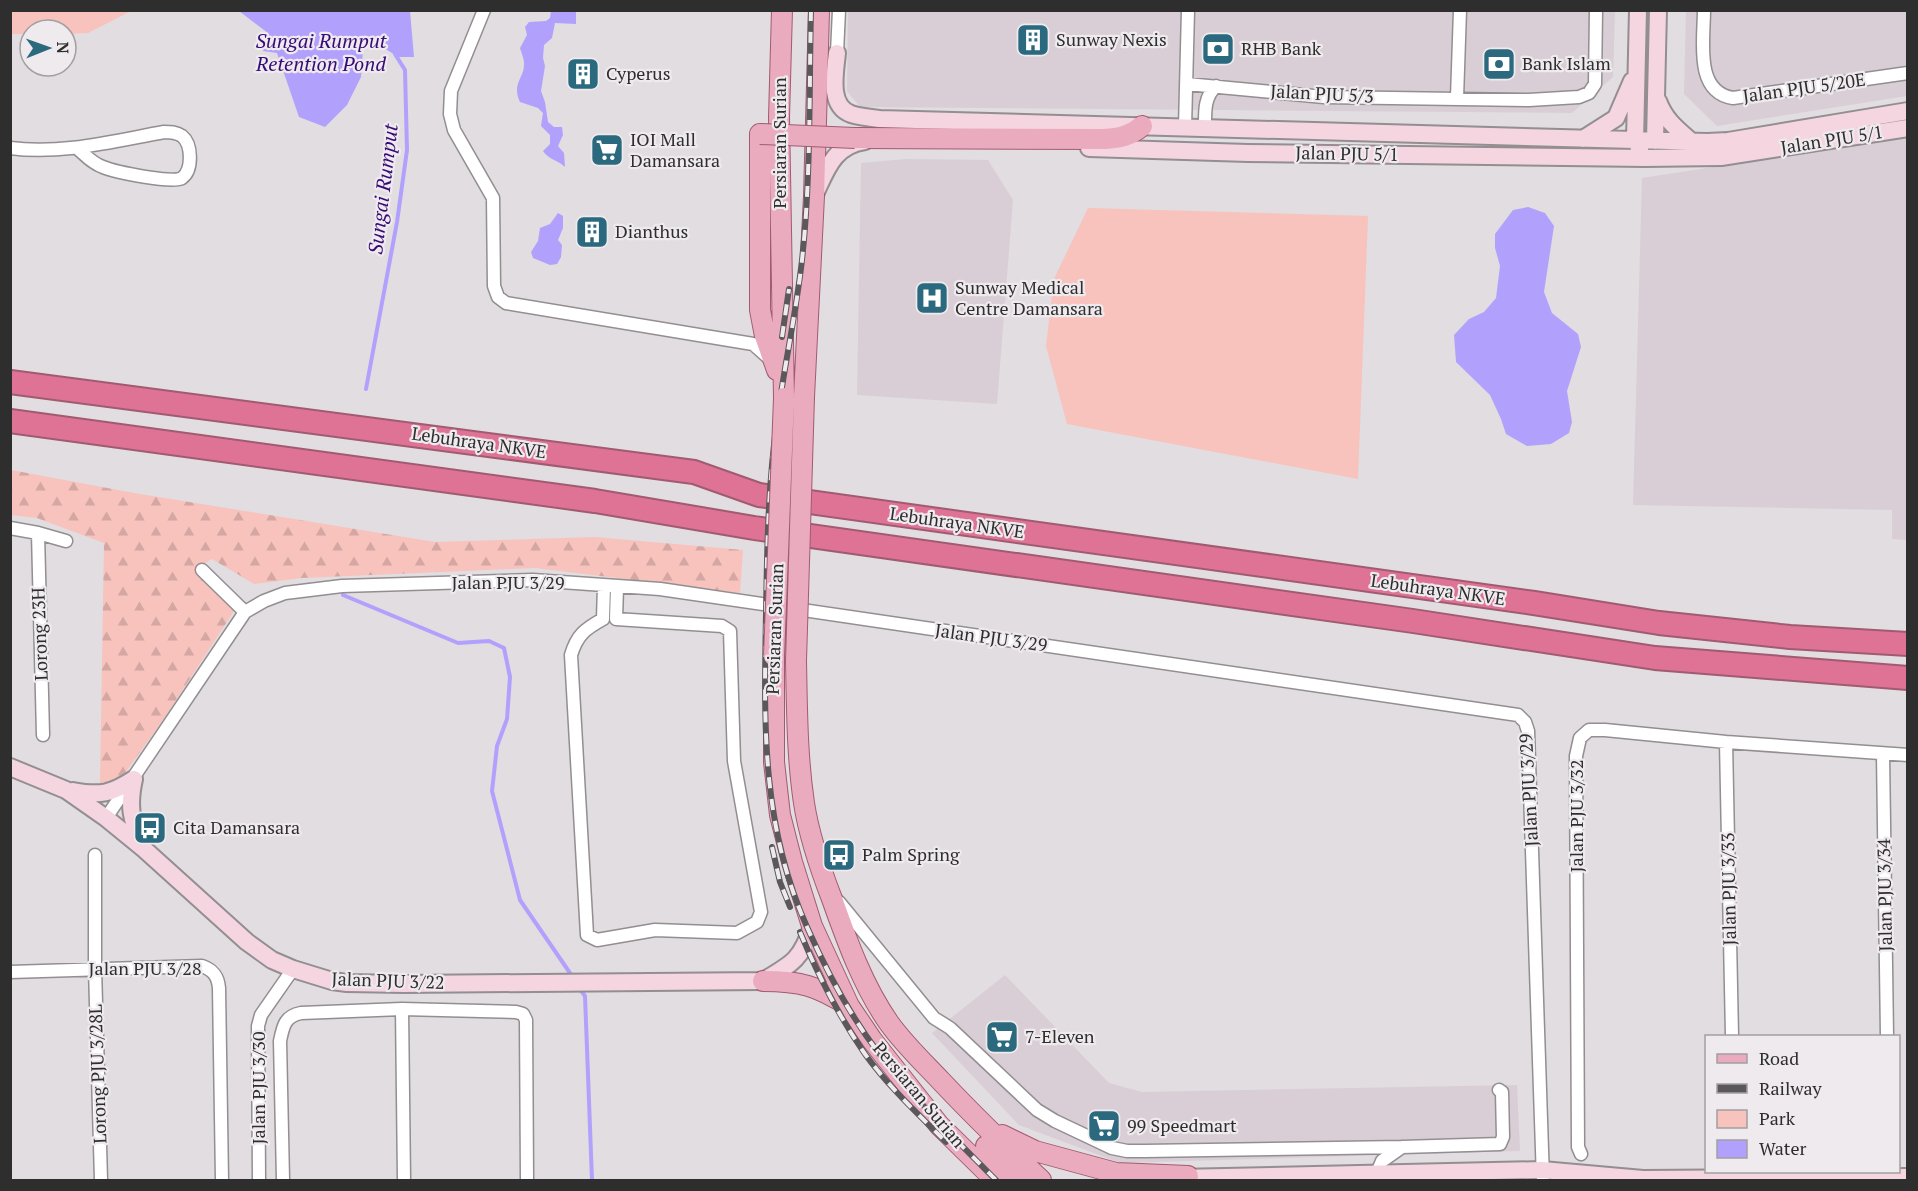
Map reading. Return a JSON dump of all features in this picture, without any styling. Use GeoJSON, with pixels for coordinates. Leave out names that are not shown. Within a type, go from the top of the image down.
{"type":"FeatureCollection","features":[{"type":"Feature","properties":{"kind":"highway","name":"Lebuhraya NKVE"},"geometry":{"type":"LineString","coordinates":[[10,381],[694,472],[759,495],[1534,603],[1659,623],[1790,637],[1902,642]]}},
{"type":"Feature","properties":{"kind":"highway","name":"Lebuhraya NKVE"},"geometry":{"type":"LineString","coordinates":[[10,421],[595,501],[755,529],[1413,621],[1655,658],[1908,678]]}},
{"type":"Feature","properties":{"kind":"main road","name":"Persiaran Surian"},"geometry":{"type":"LineString","coordinates":[[782,10],[779,117],[790,394],[798,748],[804,805],[814,849],[844,934],[868,988],[889,1023],[983,1125],[1041,1180]]}},
{"type":"Feature","properties":{"kind":"main road","name":"Persiaran Surian"},"geometry":{"type":"LineString","coordinates":[[819,10],[814,196],[790,394],[774,656],[774,762],[780,815],[815,934],[849,1006],[872,1040],[939,1125],[995,1180]]}},
{"type":"Feature","properties":{"kind":"main road"},"geometry":{"type":"LineString","coordinates":[[790,394],[773,362],[760,310],[760,134],[1104,139],[1124,137],[1142,126]]}},
{"type":"Feature","properties":{"kind":"main road"},"geometry":{"type":"LineString","coordinates":[[815,934],[840,963],[859,998],[881,1031],[918,1077],[1020,1180]]}},
{"type":"Feature","properties":{"kind":"main road"},"geometry":{"type":"LineString","coordinates":[[763,981],[807,984],[849,1006]]}},
{"type":"Feature","properties":{"kind":"main road"},"geometry":{"type":"LineString","coordinates":[[983,1125],[1035,1151],[1081,1165],[1116,1173],[1188,1176]]}},
{"type":"Feature","properties":{"kind":"street"},"geometry":{"type":"LineString","coordinates":[[484,10],[451,91],[450,114],[453,130],[493,198],[494,286],[498,297],[506,303],[753,344],[773,362]]}},
{"type":"Feature","properties":{"kind":"street"},"geometry":{"type":"LineString","coordinates":[[839,10],[835,83],[837,103],[842,110],[852,115],[863,116]]}},
{"type":"Feature","properties":{"kind":"street"},"geometry":{"type":"LineString","coordinates":[[1185,127],[1188,10]]}},
{"type":"Feature","properties":{"kind":"street"},"geometry":{"type":"LineString","coordinates":[[1457,98],[1460,10]]}},
{"type":"Feature","properties":{"kind":"street","name":"Jalan PJU 5/3"},"geometry":{"type":"LineString","coordinates":[[1187,84],[1324,97],[1529,100],[1579,97],[1590,93],[1595,84],[1596,10]]}},
{"type":"Feature","properties":{"kind":"street"},"geometry":{"type":"LineString","coordinates":[[1638,10],[1635,140],[1645,158]]}},
{"type":"Feature","properties":{"kind":"street"},"geometry":{"type":"LineString","coordinates":[[1645,158],[1655,141],[1658,10]]}},
{"type":"Feature","properties":{"kind":"street","name":"Jalan PJU 5/20E"},"geometry":{"type":"LineString","coordinates":[[1704,10],[1704,72],[1713,89],[1721,96],[1733,98],[1908,73]]}},
{"type":"Feature","properties":{"kind":"street"},"geometry":{"type":"LineString","coordinates":[[1582,139],[1616,118],[1636,70]]}},
{"type":"Feature","properties":{"kind":"street"},"geometry":{"type":"LineString","coordinates":[[1205,128],[1206,100],[1216,86]]}},
{"type":"Feature","properties":{"kind":"street"},"geometry":{"type":"LineString","coordinates":[[1656,98],[1668,120],[1692,142]]}},
{"type":"Feature","properties":{"kind":"street","name":"Jalan PJU 5/1"},"geometry":{"type":"LineString","coordinates":[[863,116],[880,119],[1692,142],[1728,141],[1908,111]]}},
{"type":"Feature","properties":{"kind":"street"},"geometry":{"type":"LineString","coordinates":[[858,142],[850,139],[846,130],[852,120],[863,116]]}},
{"type":"Feature","properties":{"kind":"street","name":"Jalan PJU 5/1"},"geometry":{"type":"LineString","coordinates":[[814,196],[828,165],[836,154],[858,142],[872,140],[1209,152],[1645,158],[1738,156],[1908,128]]}},
{"type":"Feature","properties":{"kind":"street"},"geometry":{"type":"LineString","coordinates":[[10,148],[22,150],[77,148],[175,132],[183,136],[188,144],[189,164],[180,180],[164,180],[103,167],[77,148]]}},
{"type":"Feature","properties":{"kind":"street"},"geometry":{"type":"LineString","coordinates":[[10,528],[66,541]]}},
{"type":"Feature","properties":{"kind":"street","name":"Lorong 23H"},"geometry":{"type":"LineString","coordinates":[[38,533],[43,735]]}},
{"type":"Feature","properties":{"kind":"street"},"geometry":{"type":"LineString","coordinates":[[202,570],[245,612]]}},
{"type":"Feature","properties":{"kind":"street","name":"Jalan PJU 3/29"},"geometry":{"type":"LineString","coordinates":[[106,818],[134,780],[245,612],[285,593],[342,586],[533,580],[660,589],[1518,715],[1525,722],[1528,731],[1542,1175]]}},
{"type":"Feature","properties":{"kind":"street"},"geometry":{"type":"LineString","coordinates":[[604,586],[603,620],[584,629],[571,655],[587,935],[597,940],[655,930],[737,933],[757,922],[761,912],[734,761],[730,631],[722,626],[616,619],[617,587]]}},
{"type":"Feature","properties":{"kind":"street","name":"Jalan PJU 3/32"},"geometry":{"type":"LineString","coordinates":[[1581,1154],[1578,1135],[1577,747],[1580,738],[1589,730],[1605,730],[1726,742],[1908,754]]}},
{"type":"Feature","properties":{"kind":"street","name":"Jalan PJU 3/33"},"geometry":{"type":"LineString","coordinates":[[1726,742],[1732,1035]]}},
{"type":"Feature","properties":{"kind":"street","name":"Jalan PJU 3/34"},"geometry":{"type":"LineString","coordinates":[[1883,754],[1887,1035]]}},
{"type":"Feature","properties":{"kind":"street","name":"Jalan PJU 3/22"},"geometry":{"type":"LineString","coordinates":[[10,766],[66,790],[144,849],[247,942],[272,960],[317,977],[347,983],[763,981]]}},
{"type":"Feature","properties":{"kind":"street"},"geometry":{"type":"LineString","coordinates":[[66,790],[92,795],[104,794],[116,791],[134,780]]}},
{"type":"Feature","properties":{"kind":"street"},"geometry":{"type":"LineString","coordinates":[[134,780],[131,792],[131,816],[144,849]]}},
{"type":"Feature","properties":{"kind":"street","name":"Lorong PJU 3/28L"},"geometry":{"type":"LineString","coordinates":[[95,855],[95,968],[101,1180]]}},
{"type":"Feature","properties":{"kind":"street"},"geometry":{"type":"LineString","coordinates":[[827,887],[934,1018],[950,1028],[1037,1110],[1112,1148],[1145,1151],[1500,1144],[1503,1137],[1502,1092],[1499,1090]]}},
{"type":"Feature","properties":{"kind":"street"},"geometry":{"type":"LineString","coordinates":[[763,981],[794,962],[815,934]]}},
{"type":"Feature","properties":{"kind":"street","name":"Jalan PJU 3/28"},"geometry":{"type":"LineString","coordinates":[[10,972],[202,966],[214,974],[219,988],[222,1180]]}},
{"type":"Feature","properties":{"kind":"street","name":"Jalan PJU 3/30"},"geometry":{"type":"LineString","coordinates":[[259,1180],[258,1026],[261,1016],[293,969]]}},
{"type":"Feature","properties":{"kind":"street"},"geometry":{"type":"LineString","coordinates":[[402,1009],[404,1180]]}},
{"type":"Feature","properties":{"kind":"street"},"geometry":{"type":"LineString","coordinates":[[283,1180],[280,1041],[285,1021],[292,1014],[402,1009],[523,1014],[526,1020],[526,1180]]}},
{"type":"Feature","properties":{"kind":"street"},"geometry":{"type":"LineString","coordinates":[[259,1130],[281,1130]]}},
{"type":"Feature","properties":{"kind":"street"},"geometry":{"type":"LineString","coordinates":[[1377,1173],[1382,1161],[1402,1147]]}},
{"type":"Feature","properties":{"kind":"street"},"geometry":{"type":"LineString","coordinates":[[259,1156],[282,1155]]}},
{"type":"Feature","properties":{"kind":"street"},"geometry":{"type":"LineString","coordinates":[[1159,1180],[1188,1176],[1377,1173],[1643,1179],[1908,1177]]}},
{"type":"Feature","properties":{"kind":"shaded area"},"geometry":{"type":"Polygon","coordinates":[[[848,11],[1615,11],[1613,77],[1572,113],[860,107],[847,91],[848,11]]]}},
{"type":"Feature","properties":{"kind":"shaded area"},"geometry":{"type":"Polygon","coordinates":[[[1686,11],[1907,11],[1907,96],[1717,126],[1684,94],[1686,11]]]}},
{"type":"Feature","properties":{"kind":"shaded area"},"geometry":{"type":"Polygon","coordinates":[[[1907,137],[1907,540],[1892,539],[1892,510],[1633,505],[1642,178],[1907,137]]]}},
{"type":"Feature","properties":{"kind":"shaded area","name":"Sunway Medical Centre Damansara"},"geometry":{"type":"Polygon","coordinates":[[[906,159],[988,160],[1013,200],[997,404],[857,395],[861,163],[906,159]]]}},
{"type":"Feature","properties":{"kind":"shaded area"},"geometry":{"type":"Polygon","coordinates":[[[1005,975],[1109,1083],[1142,1092],[1517,1085],[1520,1151],[1120,1163],[1019,1125],[932,1033],[1005,975]]]}},
{"type":"Feature","properties":{"kind":"green space"},"geometry":{"type":"Polygon","coordinates":[[[11,10],[131,11],[88,33],[78,33],[78,18],[18,18],[18,34],[11,34],[11,10]]]}},
{"type":"Feature","properties":{"kind":"green space"},"geometry":{"type":"Polygon","coordinates":[[[1088,208],[1368,216],[1358,479],[1067,424],[1046,346],[1054,279],[1088,208]]]}},
{"type":"Feature","properties":{"kind":"green space"},"geometry":{"type":"Polygon","coordinates":[[[11,470],[134,493],[435,542],[595,537],[743,550],[740,593],[535,568],[302,578],[254,584],[212,559],[197,568],[234,611],[165,717],[120,780],[100,783],[104,543],[37,518],[11,515],[11,470]]]}},
{"type":"Feature","properties":{"kind":"water","name":"Sungai Rumput Retention Pond"},"geometry":{"type":"Polygon","coordinates":[[[239,11],[410,11],[414,57],[398,57],[364,35],[361,77],[347,105],[325,127],[299,117],[277,53],[263,51],[268,33],[239,11]]]}},
{"type":"Feature","properties":{"kind":"water"},"geometry":{"type":"Polygon","coordinates":[[[551,11],[576,11],[576,24],[555,23],[552,38],[544,45],[543,58],[545,66],[541,91],[548,122],[554,127],[562,127],[563,135],[558,146],[564,153],[565,167],[543,151],[550,144],[550,135],[541,126],[543,113],[538,108],[520,102],[517,90],[524,68],[520,48],[527,35],[525,27],[529,22],[546,21],[550,18],[551,11]]]}},
{"type":"Feature","properties":{"kind":"water"},"geometry":{"type":"Polygon","coordinates":[[[1528,207],[1545,213],[1554,226],[1544,292],[1552,313],[1578,334],[1581,347],[1567,391],[1572,422],[1569,433],[1551,444],[1527,446],[1506,434],[1490,395],[1456,362],[1454,335],[1469,319],[1484,312],[1496,298],[1500,266],[1495,248],[1495,234],[1513,210],[1528,207]]]}},
{"type":"Feature","properties":{"kind":"water"},"geometry":{"type":"Polygon","coordinates":[[[558,213],[563,216],[563,228],[558,240],[562,245],[561,257],[557,264],[550,265],[533,258],[531,252],[538,241],[540,228],[550,224],[558,213]]]}},
{"type":"Feature","properties":{"kind":"waterway","name":"Sungai Rumput"},"geometry":{"type":"LineString","coordinates":[[366,389],[397,222],[407,150],[405,70],[395,54]]}},
{"type":"Feature","properties":{"kind":"waterway","name":"Sungai Rumput"},"geometry":{"type":"LineString","coordinates":[[343,595],[458,643],[489,641],[504,648],[510,677],[507,719],[497,746],[492,791],[520,900],[572,976]]}},
{"type":"Feature","properties":{"kind":"waterway"},"geometry":{"type":"LineString","coordinates":[[579,988],[585,996],[592,1180]]}},
{"type":"Feature","properties":{"kind":"railway"},"geometry":{"type":"LineString","coordinates":[[811,10],[805,229],[777,421],[768,517],[765,694],[768,773],[773,811],[792,888],[814,943],[848,1007],[867,1037],[905,1086],[996,1180]]}},
{"type":"Feature","properties":{"kind":"railway"},"geometry":{"type":"LineString","coordinates":[[782,337],[789,289]]}},
{"type":"Feature","properties":{"kind":"railway"},"geometry":{"type":"LineString","coordinates":[[772,847],[780,882],[790,907]]}},
{"type":"Feature","properties":{"kind":"railway"},"geometry":{"type":"LineString","coordinates":[[800,932],[829,995],[865,1054],[893,1089],[946,1142]]}},
{"type":"Feature","properties":{"kind":"place","name":"Sunway Nexis"},"geometry":{"type":"Point","coordinates":[1033,40]}},
{"type":"Feature","properties":{"kind":"place","name":"RHB Bank"},"geometry":{"type":"Point","coordinates":[1218,49]}},
{"type":"Feature","properties":{"kind":"place","name":"Bank Islam"},"geometry":{"type":"Point","coordinates":[1499,64]}},
{"type":"Feature","properties":{"kind":"place","name":"Cyperus"},"geometry":{"type":"Point","coordinates":[583,74]}},
{"type":"Feature","properties":{"kind":"place","name":"IOI Mall Damansara"},"geometry":{"type":"Point","coordinates":[607,150]}},
{"type":"Feature","properties":{"kind":"place","name":"Dianthus"},"geometry":{"type":"Point","coordinates":[592,232]}},
{"type":"Feature","properties":{"kind":"place","name":"Sunway Medical Centre Damansara"},"geometry":{"type":"Point","coordinates":[932,298]}},
{"type":"Feature","properties":{"kind":"place","name":"Cita Damansara"},"geometry":{"type":"Point","coordinates":[150,828]}},
{"type":"Feature","properties":{"kind":"place","name":"Palm Spring"},"geometry":{"type":"Point","coordinates":[839,855]}},
{"type":"Feature","properties":{"kind":"place","name":"7-Eleven"},"geometry":{"type":"Point","coordinates":[1002,1037]}},
{"type":"Feature","properties":{"kind":"place","name":"99 Speedmart"},"geometry":{"type":"Point","coordinates":[1104,1126]}}]}
